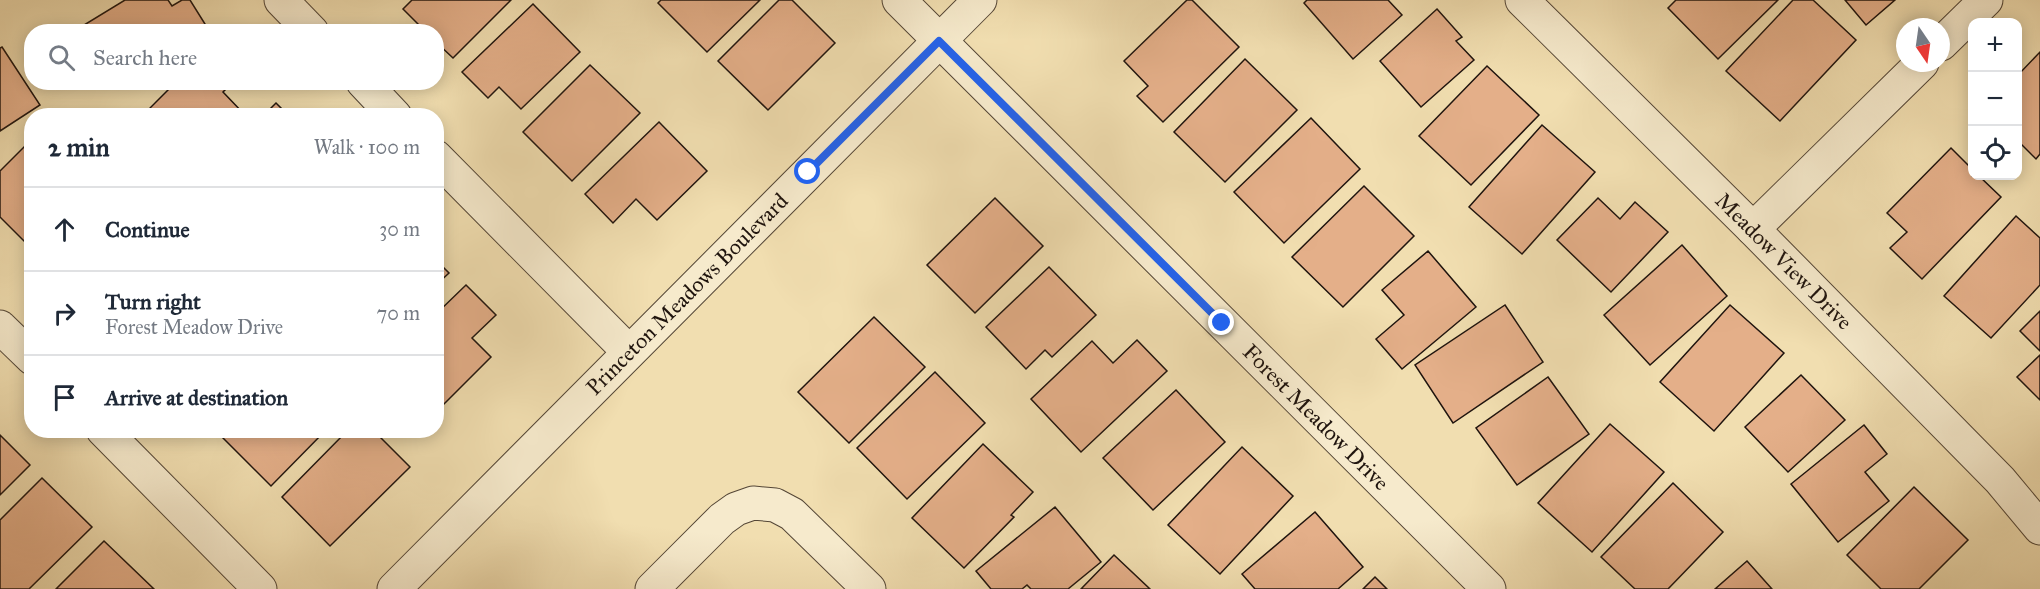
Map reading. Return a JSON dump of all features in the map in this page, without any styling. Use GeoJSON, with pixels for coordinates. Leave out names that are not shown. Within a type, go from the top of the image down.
{"type":"FeatureCollection","features":[{"type":"Feature","properties":{"kind":"street"},"geometry":{"type":"LineString","coordinates":[[281,0],[304,24]]}},
{"type":"Feature","properties":{"kind":"street","name":"Forest Meadow Drive"},"geometry":{"type":"LineString","coordinates":[[899,0],[1489,589]]}},
{"type":"Feature","properties":{"kind":"street","name":"Princeton Meadows Boulevard"},"geometry":{"type":"LineString","coordinates":[[394,589],[980,0]]}},
{"type":"Feature","properties":{"kind":"street","name":"Meadow View Drive"},"geometry":{"type":"LineString","coordinates":[[1521,0],[1753,229],[2000,480],[2040,528]]}},
{"type":"Feature","properties":{"kind":"street"},"geometry":{"type":"LineString","coordinates":[[1950,35],[1986,0]]}},
{"type":"Feature","properties":{"kind":"street"},"geometry":{"type":"LineString","coordinates":[[1753,229],[1913,72]]}},
{"type":"Feature","properties":{"kind":"street"},"geometry":{"type":"LineString","coordinates":[[371,90],[387,108]]}},
{"type":"Feature","properties":{"kind":"street"},"geometry":{"type":"LineString","coordinates":[[444,166],[629,352]]}},
{"type":"Feature","properties":{"kind":"street"},"geometry":{"type":"LineString","coordinates":[[0,327],[24,350]]}},
{"type":"Feature","properties":{"kind":"street"},"geometry":{"type":"LineString","coordinates":[[111,438],[260,589]]}},
{"type":"Feature","properties":{"kind":"street"},"geometry":{"type":"LineString","coordinates":[[652,589],[723,519],[736,509],[753,503],[775,505],[792,514],[869,589]]}},
{"type":"Feature","properties":{"kind":"building"},"geometry":{"type":"Polygon","coordinates":[[[125,0],[168,0],[172,6],[182,0],[190,0],[205,24],[86,24],[125,0]]]}},
{"type":"Feature","properties":{"kind":"building"},"geometry":{"type":"Polygon","coordinates":[[[412,0],[511,0],[453,58],[444,50],[444,24],[418,24],[403,9],[412,0]]]}},
{"type":"Feature","properties":{"kind":"building"},"geometry":{"type":"Polygon","coordinates":[[[661,0],[760,0],[707,52],[658,3],[661,0]]]}},
{"type":"Feature","properties":{"kind":"building"},"geometry":{"type":"Polygon","coordinates":[[[779,0],[792,0],[835,43],[768,110],[718,61],[779,0]]]}},
{"type":"Feature","properties":{"kind":"building"},"geometry":{"type":"Polygon","coordinates":[[[1187,0],[1192,0],[1239,47],[1163,122],[1137,96],[1148,86],[1124,61],[1187,0]]]}},
{"type":"Feature","properties":{"kind":"building"},"geometry":{"type":"Polygon","coordinates":[[[1307,0],[1388,0],[1402,15],[1353,59],[1304,3],[1307,0]]]}},
{"type":"Feature","properties":{"kind":"building"},"geometry":{"type":"Polygon","coordinates":[[[1676,0],[1778,0],[1718,59],[1668,8],[1676,0]]]}},
{"type":"Feature","properties":{"kind":"building"},"geometry":{"type":"Polygon","coordinates":[[[1793,0],[1813,0],[1856,40],[1780,121],[1726,71],[1793,0]]]}},
{"type":"Feature","properties":{"kind":"building"},"geometry":{"type":"Polygon","coordinates":[[[1845,0],[1895,0],[1866,25],[1845,0]]]}},
{"type":"Feature","properties":{"kind":"building"},"geometry":{"type":"Polygon","coordinates":[[[533,4],[580,52],[521,109],[499,87],[488,98],[462,72],[533,4]]]}},
{"type":"Feature","properties":{"kind":"building"},"geometry":{"type":"Polygon","coordinates":[[[1437,9],[1462,37],[1456,41],[1474,60],[1421,107],[1380,61],[1437,9]]]}},
{"type":"Feature","properties":{"kind":"building"},"geometry":{"type":"Polygon","coordinates":[[[2,47],[24,81],[24,90],[30,90],[40,105],[35,108],[24,108],[24,115],[0,131],[0,48],[2,47]]]}},
{"type":"Feature","properties":{"kind":"building"},"geometry":{"type":"Polygon","coordinates":[[[2040,52],[2040,154],[2036,159],[2022,145],[2022,71],[2040,52]]]}},
{"type":"Feature","properties":{"kind":"building"},"geometry":{"type":"Polygon","coordinates":[[[1245,59],[1297,110],[1225,182],[1174,132],[1245,59]]]}},
{"type":"Feature","properties":{"kind":"building"},"geometry":{"type":"Polygon","coordinates":[[[590,65],[640,113],[572,181],[523,132],[590,65]]]}},
{"type":"Feature","properties":{"kind":"building"},"geometry":{"type":"Polygon","coordinates":[[[1487,66],[1539,115],[1471,185],[1419,136],[1487,66]]]}},
{"type":"Feature","properties":{"kind":"building"},"geometry":{"type":"Polygon","coordinates":[[[168,90],[225,90],[223,92],[238,108],[150,108],[168,90]]]}},
{"type":"Feature","properties":{"kind":"building"},"geometry":{"type":"Polygon","coordinates":[[[276,103],[281,108],[271,108],[276,103]]]}},
{"type":"Feature","properties":{"kind":"building"},"geometry":{"type":"Polygon","coordinates":[[[1311,118],[1360,169],[1284,243],[1234,192],[1311,118]]]}},
{"type":"Feature","properties":{"kind":"building"},"geometry":{"type":"Polygon","coordinates":[[[659,122],[707,171],[657,220],[636,199],[613,223],[585,194],[659,122]]]}},
{"type":"Feature","properties":{"kind":"building"},"geometry":{"type":"Polygon","coordinates":[[[1542,125],[1595,172],[1522,254],[1469,207],[1542,125]]]}},
{"type":"Feature","properties":{"kind":"building"},"geometry":{"type":"Polygon","coordinates":[[[24,147],[24,241],[0,217],[0,171],[24,147]]]}},
{"type":"Feature","properties":{"kind":"building"},"geometry":{"type":"Polygon","coordinates":[[[1951,148],[1968,165],[1968,180],[1983,180],[2001,197],[1922,279],[1890,248],[1907,232],[1887,213],[1951,148]]]}},
{"type":"Feature","properties":{"kind":"building"},"geometry":{"type":"Polygon","coordinates":[[[1364,186],[1414,236],[1343,307],[1292,257],[1364,186]]]}},
{"type":"Feature","properties":{"kind":"building"},"geometry":{"type":"Polygon","coordinates":[[[995,198],[1043,246],[975,313],[927,265],[995,198]]]}},
{"type":"Feature","properties":{"kind":"building"},"geometry":{"type":"Polygon","coordinates":[[[1598,198],[1620,219],[1635,202],[1668,232],[1611,292],[1557,240],[1598,198]]]}},
{"type":"Feature","properties":{"kind":"building"},"geometry":{"type":"Polygon","coordinates":[[[2016,216],[2040,238],[2040,285],[1991,338],[1944,296],[2016,216]]]}},
{"type":"Feature","properties":{"kind":"building"},"geometry":{"type":"Polygon","coordinates":[[[1682,245],[1727,296],[1650,365],[1604,315],[1682,245]]]}},
{"type":"Feature","properties":{"kind":"building"},"geometry":{"type":"Polygon","coordinates":[[[1428,251],[1476,307],[1402,369],[1376,339],[1404,315],[1382,290],[1428,251]]]}},
{"type":"Feature","properties":{"kind":"building"},"geometry":{"type":"Polygon","coordinates":[[[1049,267],[1096,315],[1052,357],[1045,350],[1026,369],[986,327],[1049,267]]]}},
{"type":"Feature","properties":{"kind":"building"},"geometry":{"type":"Polygon","coordinates":[[[444,268],[449,273],[444,278],[444,268]]]}},
{"type":"Feature","properties":{"kind":"building"},"geometry":{"type":"Polygon","coordinates":[[[466,285],[496,315],[472,338],[491,357],[444,404],[444,306],[466,285]]]}},
{"type":"Feature","properties":{"kind":"building"},"geometry":{"type":"Polygon","coordinates":[[[1505,305],[1543,362],[1453,423],[1415,365],[1505,305]]]}},
{"type":"Feature","properties":{"kind":"building"},"geometry":{"type":"Polygon","coordinates":[[[1730,305],[1784,353],[1714,431],[1660,382],[1730,305]]]}},
{"type":"Feature","properties":{"kind":"building"},"geometry":{"type":"Polygon","coordinates":[[[2040,311],[2040,351],[2020,331],[2040,311]]]}},
{"type":"Feature","properties":{"kind":"building"},"geometry":{"type":"Polygon","coordinates":[[[874,317],[925,367],[849,443],[798,392],[874,317]]]}},
{"type":"Feature","properties":{"kind":"building"},"geometry":{"type":"Polygon","coordinates":[[[1137,340],[1167,371],[1081,452],[1031,399],[1092,341],[1113,363],[1137,340]]]}},
{"type":"Feature","properties":{"kind":"building"},"geometry":{"type":"Polygon","coordinates":[[[2040,355],[2040,400],[2017,377],[2040,355]]]}},
{"type":"Feature","properties":{"kind":"building"},"geometry":{"type":"Polygon","coordinates":[[[935,372],[985,423],[907,499],[857,448],[935,372]]]}},
{"type":"Feature","properties":{"kind":"building"},"geometry":{"type":"Polygon","coordinates":[[[1801,375],[1845,420],[1788,472],[1745,427],[1801,375]]]}},
{"type":"Feature","properties":{"kind":"building"},"geometry":{"type":"Polygon","coordinates":[[[1548,377],[1589,434],[1517,485],[1476,428],[1548,377]]]}},
{"type":"Feature","properties":{"kind":"building"},"geometry":{"type":"Polygon","coordinates":[[[1176,390],[1225,442],[1153,510],[1103,458],[1176,390]]]}},
{"type":"Feature","properties":{"kind":"building"},"geometry":{"type":"Polygon","coordinates":[[[1610,424],[1664,472],[1592,552],[1538,503],[1610,424]]]}},
{"type":"Feature","properties":{"kind":"building"},"geometry":{"type":"Polygon","coordinates":[[[1864,425],[1887,454],[1865,472],[1889,501],[1838,542],[1791,484],[1864,425]]]}},
{"type":"Feature","properties":{"kind":"building"},"geometry":{"type":"Polygon","coordinates":[[[0,435],[30,465],[0,495],[0,435]]]}},
{"type":"Feature","properties":{"kind":"building"},"geometry":{"type":"Polygon","coordinates":[[[223,438],[318,438],[271,486],[223,438]]]}},
{"type":"Feature","properties":{"kind":"building"},"geometry":{"type":"Polygon","coordinates":[[[340,438],[381,438],[410,467],[330,546],[282,497],[340,438]]]}},
{"type":"Feature","properties":{"kind":"building"},"geometry":{"type":"Polygon","coordinates":[[[983,444],[1033,492],[1011,515],[1014,517],[964,568],[912,518],[983,444]]]}},
{"type":"Feature","properties":{"kind":"building"},"geometry":{"type":"Polygon","coordinates":[[[1242,447],[1293,496],[1220,574],[1168,525],[1242,447]]]}},
{"type":"Feature","properties":{"kind":"building"},"geometry":{"type":"Polygon","coordinates":[[[42,478],[92,527],[29,589],[0,589],[0,520],[42,478]]]}},
{"type":"Feature","properties":{"kind":"building"},"geometry":{"type":"Polygon","coordinates":[[[1673,483],[1723,532],[1668,589],[1635,589],[1601,557],[1673,483]]]}},
{"type":"Feature","properties":{"kind":"building"},"geometry":{"type":"Polygon","coordinates":[[[1914,487],[1968,540],[1919,589],[1881,589],[1847,555],[1914,487]]]}},
{"type":"Feature","properties":{"kind":"building"},"geometry":{"type":"Polygon","coordinates":[[[1055,507],[1101,562],[1068,589],[1031,589],[1027,585],[1022,589],[991,589],[976,571],[1055,507]]]}},
{"type":"Feature","properties":{"kind":"building"},"geometry":{"type":"Polygon","coordinates":[[[1315,512],[1363,567],[1338,589],[1255,589],[1242,574],[1315,512]]]}},
{"type":"Feature","properties":{"kind":"building"},"geometry":{"type":"Polygon","coordinates":[[[104,541],[154,589],[56,589],[104,541]]]}},
{"type":"Feature","properties":{"kind":"building"},"geometry":{"type":"Polygon","coordinates":[[[1114,555],[1150,589],[1081,589],[1114,555]]]}},
{"type":"Feature","properties":{"kind":"building"},"geometry":{"type":"Polygon","coordinates":[[[1747,561],[1772,589],[1715,589],[1747,561]]]}},
{"type":"Feature","properties":{"kind":"building"},"geometry":{"type":"Polygon","coordinates":[[[1375,577],[1387,589],[1363,589],[1375,577]]]}},
{"type":"Feature","properties":{"kind":"route"},"geometry":{"type":"LineString","coordinates":[[808,172],[939,41],[1222,323]]}}]}
